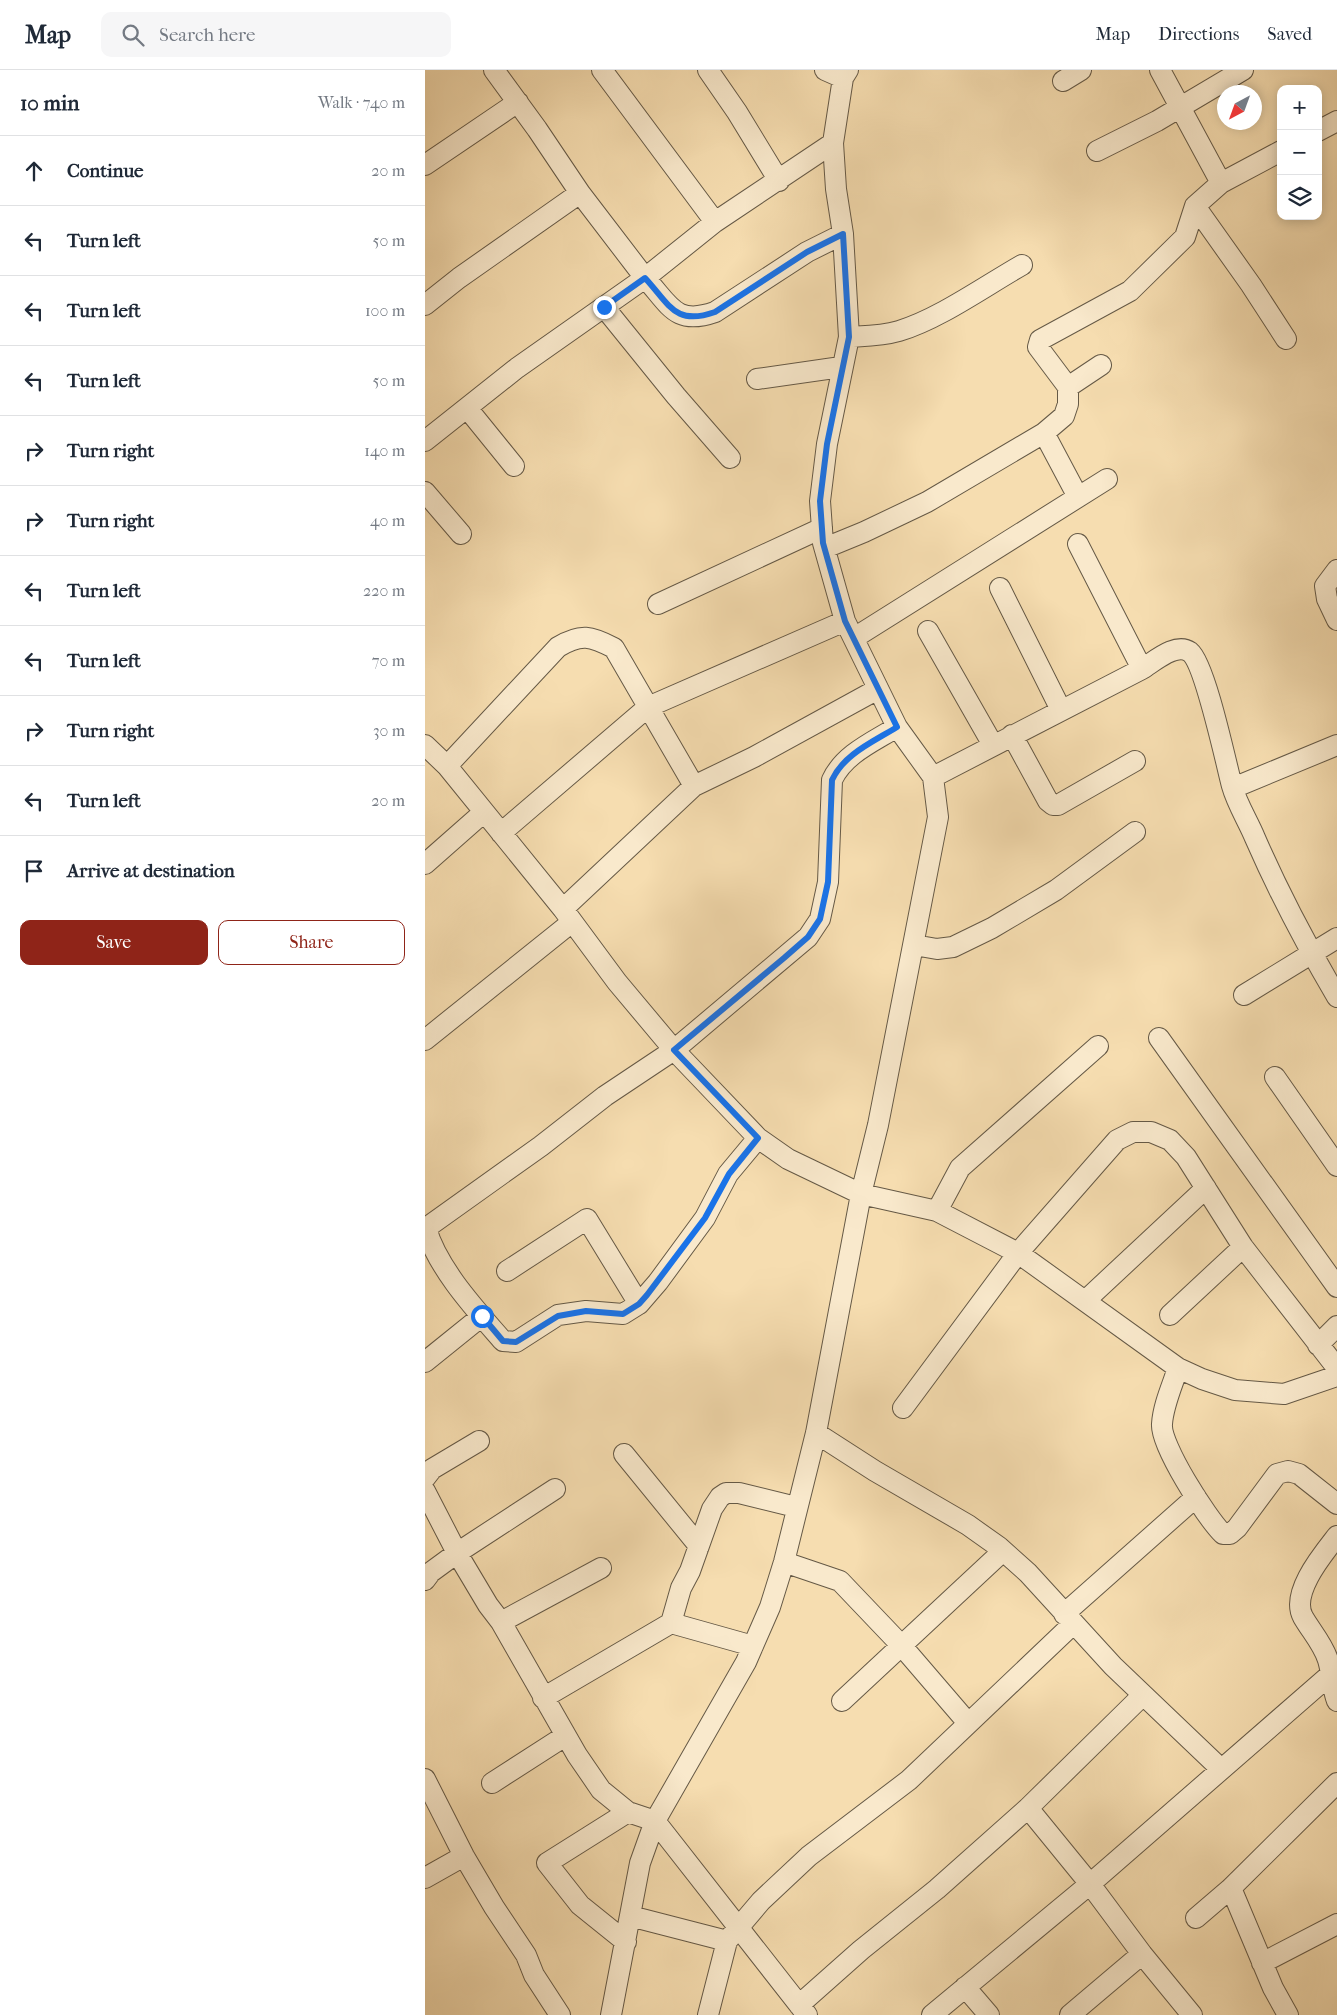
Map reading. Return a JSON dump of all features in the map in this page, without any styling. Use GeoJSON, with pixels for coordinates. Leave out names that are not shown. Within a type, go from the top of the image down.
{"type":"FeatureCollection","features":[{"type":"Feature","properties":{"kind":"street"},"geometry":{"type":"LineString","coordinates":[[494,70],[580,193],[645,278],[675,312],[686,317],[698,318],[715,312],[807,252],[843,234]]}},
{"type":"Feature","properties":{"kind":"street"},"geometry":{"type":"LineString","coordinates":[[602,70],[715,222]]}},
{"type":"Feature","properties":{"kind":"street"},"geometry":{"type":"LineString","coordinates":[[708,70],[737,112],[779,181]]}},
{"type":"Feature","properties":{"kind":"street"},"geometry":{"type":"LineString","coordinates":[[1063,81],[1081,70]]}},
{"type":"Feature","properties":{"kind":"street"},"geometry":{"type":"LineString","coordinates":[[1161,70],[1221,183]]}},
{"type":"Feature","properties":{"kind":"street"},"geometry":{"type":"LineString","coordinates":[[1097,151],[1157,121],[1243,70]]}},
{"type":"Feature","properties":{"kind":"street"},"geometry":{"type":"LineString","coordinates":[[611,2015],[640,1863],[655,1821],[713,1723],[753,1646],[770,1607],[784,1562],[796,1507],[816,1434],[861,1194],[878,1125],[938,817],[933,777],[897,727],[849,630],[825,548],[822,528],[820,501],[827,444],[841,367],[849,337],[843,234],[836,189],[833,143],[839,73]]}},
{"type":"Feature","properties":{"kind":"street"},"geometry":{"type":"LineString","coordinates":[[425,165],[518,102]]}},
{"type":"Feature","properties":{"kind":"street"},"geometry":{"type":"LineString","coordinates":[[1320,130],[1337,121]]}},
{"type":"Feature","properties":{"kind":"street"},"geometry":{"type":"LineString","coordinates":[[425,440],[517,368],[645,278],[715,222],[779,181],[833,143]]}},
{"type":"Feature","properties":{"kind":"street"},"geometry":{"type":"LineString","coordinates":[[825,548],[927,502],[1043,433],[1064,416],[1068,404],[1068,387],[1038,347],[1040,340],[1130,291],[1185,237],[1195,206],[1221,183],[1277,153]]}},
{"type":"Feature","properties":{"kind":"street"},"geometry":{"type":"LineString","coordinates":[[425,305],[459,278],[580,193]]}},
{"type":"Feature","properties":{"kind":"street"},"geometry":{"type":"LineString","coordinates":[[1195,206],[1286,338]]}},
{"type":"Feature","properties":{"kind":"street"},"geometry":{"type":"LineString","coordinates":[[849,337],[880,335],[900,330],[951,306],[1022,265]]}},
{"type":"Feature","properties":{"kind":"street"},"geometry":{"type":"LineString","coordinates":[[604,307],[670,390],[730,458]]}},
{"type":"Feature","properties":{"kind":"street"},"geometry":{"type":"LineString","coordinates":[[1068,387],[1101,365]]}},
{"type":"Feature","properties":{"kind":"street"},"geometry":{"type":"LineString","coordinates":[[757,379],[841,367]]}},
{"type":"Feature","properties":{"kind":"street"},"geometry":{"type":"LineString","coordinates":[[467,408],[514,466]]}},
{"type":"Feature","properties":{"kind":"street"},"geometry":{"type":"LineString","coordinates":[[1043,433],[1078,497]]}},
{"type":"Feature","properties":{"kind":"street"},"geometry":{"type":"LineString","coordinates":[[501,833],[648,707],[849,630],[1078,497],[1107,478]]}},
{"type":"Feature","properties":{"kind":"street"},"geometry":{"type":"LineString","coordinates":[[425,492],[461,534]]}},
{"type":"Feature","properties":{"kind":"street"},"geometry":{"type":"LineString","coordinates":[[658,604],[822,528]]}},
{"type":"Feature","properties":{"kind":"street"},"geometry":{"type":"LineString","coordinates":[[1079,544],[1143,669]]}},
{"type":"Feature","properties":{"kind":"street"},"geometry":{"type":"LineString","coordinates":[[1337,570],[1325,586],[1327,599],[1337,620]]}},
{"type":"Feature","properties":{"kind":"street"},"geometry":{"type":"LineString","coordinates":[[1000,588],[1061,710]]}},
{"type":"Feature","properties":{"kind":"street"},"geometry":{"type":"LineString","coordinates":[[928,631],[993,745]]}},
{"type":"Feature","properties":{"kind":"street"},"geometry":{"type":"LineString","coordinates":[[447,766],[558,647],[574,637],[601,641],[613,648],[694,786]]}},
{"type":"Feature","properties":{"kind":"street"},"geometry":{"type":"LineString","coordinates":[[933,777],[1143,669],[1175,649],[1185,650],[1192,654],[1198,664],[1217,725],[1233,788],[1267,865],[1312,954],[1337,998]]}},
{"type":"Feature","properties":{"kind":"street"},"geometry":{"type":"LineString","coordinates":[[425,1040],[567,916],[694,786],[755,757],[878,689]]}},
{"type":"Feature","properties":{"kind":"street"},"geometry":{"type":"LineString","coordinates":[[758,1138],[729,1174],[705,1218],[639,1304],[623,1314],[586,1311],[558,1316],[516,1342],[503,1341],[428,1246],[426,1228],[541,1146],[605,1096],[674,1050],[808,937],[820,919],[828,882],[832,780],[838,767],[851,756],[897,727]]}},
{"type":"Feature","properties":{"kind":"street"},"geometry":{"type":"LineString","coordinates":[[1012,735],[1048,801],[1053,805],[1058,805],[1135,761]]}},
{"type":"Feature","properties":{"kind":"street"},"geometry":{"type":"LineString","coordinates":[[425,745],[447,766],[567,916],[617,982],[674,1050],[758,1138],[788,1159],[861,1194],[937,1211],[1018,1253],[1178,1368],[1202,1379],[1235,1390],[1284,1394],[1337,1376]]}},
{"type":"Feature","properties":{"kind":"street"},"geometry":{"type":"LineString","coordinates":[[1233,788],[1337,745]]}},
{"type":"Feature","properties":{"kind":"street"},"geometry":{"type":"LineString","coordinates":[[425,864],[484,812]]}},
{"type":"Feature","properties":{"kind":"street"},"geometry":{"type":"LineString","coordinates":[[914,945],[937,949],[953,947],[992,928],[1056,890],[1135,832]]}},
{"type":"Feature","properties":{"kind":"street"},"geometry":{"type":"LineString","coordinates":[[1244,995],[1337,938]]}},
{"type":"Feature","properties":{"kind":"street"},"geometry":{"type":"LineString","coordinates":[[1159,1038],[1337,1287]]}},
{"type":"Feature","properties":{"kind":"street"},"geometry":{"type":"LineString","coordinates":[[937,1211],[960,1168],[1099,1046]]}},
{"type":"Feature","properties":{"kind":"street"},"geometry":{"type":"LineString","coordinates":[[1275,1077],[1337,1166]]}},
{"type":"Feature","properties":{"kind":"street"},"geometry":{"type":"LineString","coordinates":[[903,1408],[1018,1253],[1117,1140],[1133,1132],[1151,1132],[1170,1140],[1186,1156],[1243,1248],[1337,1368]]}},
{"type":"Feature","properties":{"kind":"street"},"geometry":{"type":"LineString","coordinates":[[1085,1301],[1206,1188]]}},
{"type":"Feature","properties":{"kind":"street"},"geometry":{"type":"LineString","coordinates":[[507,1271],[587,1219],[639,1304]]}},
{"type":"Feature","properties":{"kind":"street"},"geometry":{"type":"LineString","coordinates":[[1170,1315],[1243,1248]]}},
{"type":"Feature","properties":{"kind":"street"},"geometry":{"type":"LineString","coordinates":[[425,1362],[482,1316]]}},
{"type":"Feature","properties":{"kind":"street"},"geometry":{"type":"LineString","coordinates":[[1318,1345],[1337,1326]]}},
{"type":"Feature","properties":{"kind":"street"},"geometry":{"type":"LineString","coordinates":[[1178,1368],[1161,1426],[1165,1441],[1196,1498],[1223,1534],[1231,1534],[1277,1474],[1288,1471],[1299,1474],[1337,1504]]}},
{"type":"Feature","properties":{"kind":"street"},"geometry":{"type":"LineString","coordinates":[[816,1434],[968,1525],[1003,1551],[1028,1574],[1068,1619],[1143,1695],[1221,1769]]}},
{"type":"Feature","properties":{"kind":"street"},"geometry":{"type":"LineString","coordinates":[[425,1478],[432,1470],[479,1441]]}},
{"type":"Feature","properties":{"kind":"street"},"geometry":{"type":"LineString","coordinates":[[624,1454],[699,1546]]}},
{"type":"Feature","properties":{"kind":"street"},"geometry":{"type":"LineString","coordinates":[[425,1580],[431,1572],[457,1553],[555,1489]]}},
{"type":"Feature","properties":{"kind":"street"},"geometry":{"type":"LineString","coordinates":[[425,1491],[457,1553],[488,1605],[501,1622],[565,1736],[601,1790],[628,1812],[655,1821],[732,1935],[803,2010],[861,1950],[937,1888],[1028,1808],[1143,1695]]}},
{"type":"Feature","properties":{"kind":"street"},"geometry":{"type":"LineString","coordinates":[[543,1698],[671,1623],[681,1588],[690,1570],[712,1509],[716,1501],[726,1493],[739,1493],[796,1507]]}},
{"type":"Feature","properties":{"kind":"street"},"geometry":{"type":"LineString","coordinates":[[708,2015],[732,1935],[761,1901],[809,1856],[909,1780],[969,1723],[1068,1619],[1196,1498]]}},
{"type":"Feature","properties":{"kind":"street"},"geometry":{"type":"LineString","coordinates":[[1337,1536],[1314,1568],[1303,1588],[1300,1602],[1302,1615],[1323,1647],[1328,1660],[1337,1701]]}},
{"type":"Feature","properties":{"kind":"street"},"geometry":{"type":"LineString","coordinates":[[842,1701],[1003,1551]]}},
{"type":"Feature","properties":{"kind":"street"},"geometry":{"type":"LineString","coordinates":[[784,1562],[840,1581],[901,1645],[969,1723]]}},
{"type":"Feature","properties":{"kind":"street"},"geometry":{"type":"LineString","coordinates":[[501,1622],[601,1568]]}},
{"type":"Feature","properties":{"kind":"street"},"geometry":{"type":"LineString","coordinates":[[671,1623],[753,1646]]}},
{"type":"Feature","properties":{"kind":"street"},"geometry":{"type":"LineString","coordinates":[[932,2015],[1090,1884],[1331,1674]]}},
{"type":"Feature","properties":{"kind":"street"},"geometry":{"type":"LineString","coordinates":[[492,1783],[565,1736]]}},
{"type":"Feature","properties":{"kind":"street"},"geometry":{"type":"LineString","coordinates":[[425,1779],[464,1856],[494,1907],[526,1955],[534,1975],[560,2015]]}},
{"type":"Feature","properties":{"kind":"street"},"geometry":{"type":"LineString","coordinates":[[1196,1918],[1231,1888],[1337,1783]]}},
{"type":"Feature","properties":{"kind":"street"},"geometry":{"type":"LineString","coordinates":[[1028,1808],[1090,1884],[1142,1954],[1191,2015]]}},
{"type":"Feature","properties":{"kind":"street"},"geometry":{"type":"LineString","coordinates":[[625,1942],[580,1905],[547,1863],[628,1812]]}},
{"type":"Feature","properties":{"kind":"street"},"geometry":{"type":"LineString","coordinates":[[425,1878],[464,1856]]}},
{"type":"Feature","properties":{"kind":"street"},"geometry":{"type":"LineString","coordinates":[[1231,1888],[1273,1988],[1288,2015]]}},
{"type":"Feature","properties":{"kind":"street"},"geometry":{"type":"LineString","coordinates":[[630,1916],[732,1935]]}},
{"type":"Feature","properties":{"kind":"street"},"geometry":{"type":"LineString","coordinates":[[1262,1963],[1337,1924]]}},
{"type":"Feature","properties":{"kind":"street"},"geometry":{"type":"LineString","coordinates":[[1070,2015],[1142,1954]]}},
{"type":"Feature","properties":{"kind":"street"},"geometry":{"type":"LineString","coordinates":[[965,1987],[989,2015]]}},
{"type":"Feature","properties":{"kind":"route"},"geometry":{"type":"LineString","coordinates":[[482,1316],[503,1341],[516,1342],[558,1316],[586,1311],[623,1314],[639,1304],[647,1295],[705,1218],[729,1174],[758,1138],[674,1050],[808,937],[820,919],[828,882],[832,780],[838,767],[851,756],[897,727],[845,621],[823,543],[820,501],[827,444],[841,367],[849,337],[843,234],[807,252],[715,312],[698,318],[686,317],[675,312],[645,278],[604,307]]}}]}
